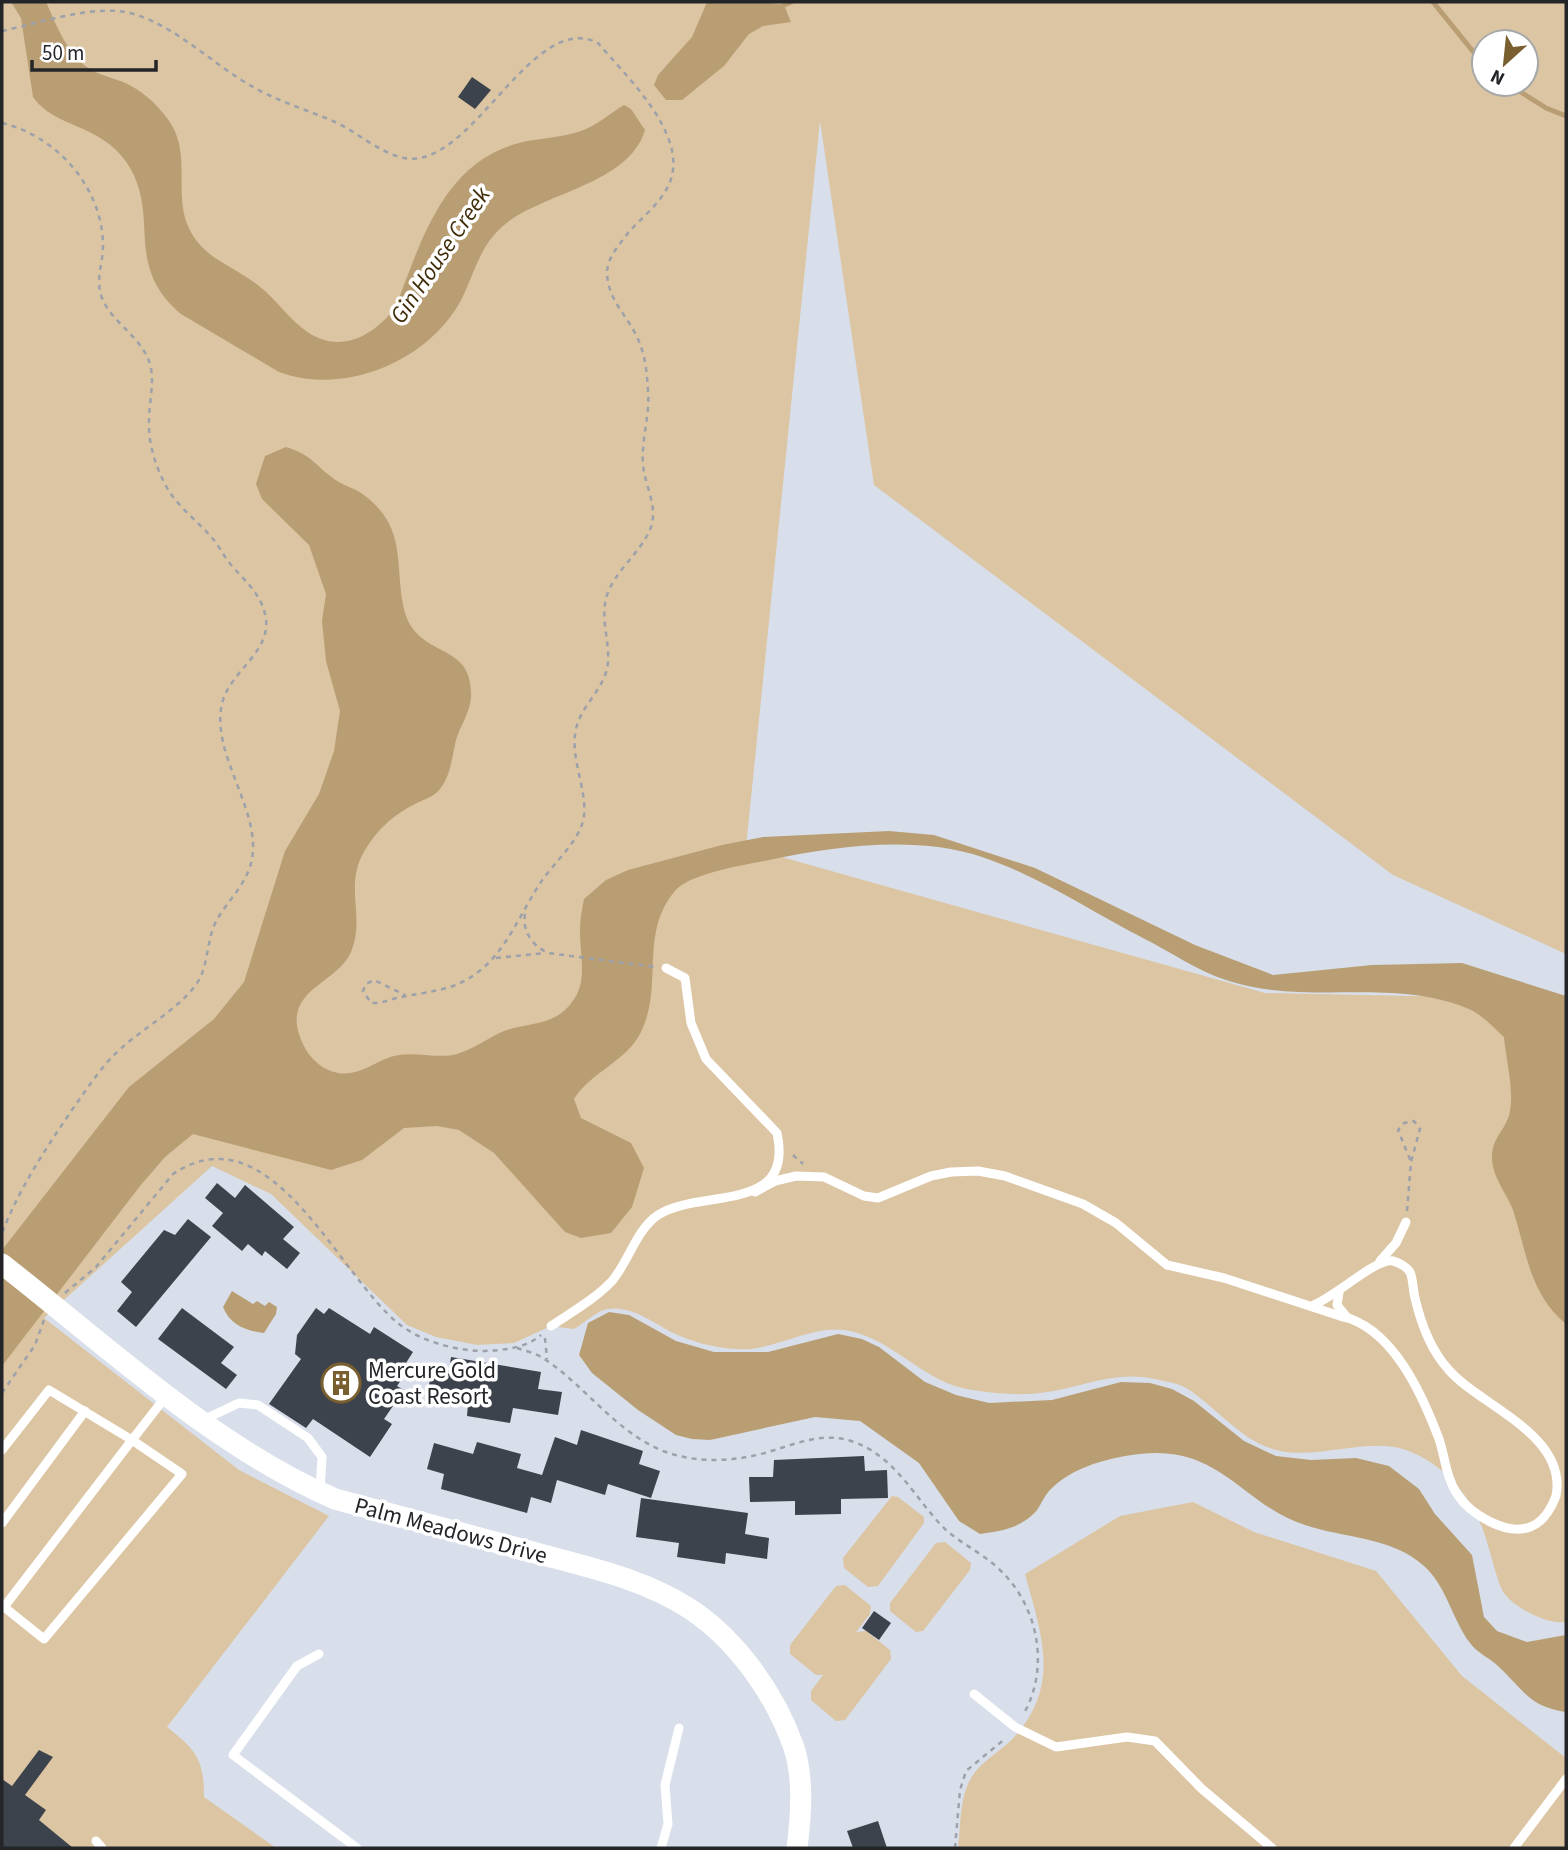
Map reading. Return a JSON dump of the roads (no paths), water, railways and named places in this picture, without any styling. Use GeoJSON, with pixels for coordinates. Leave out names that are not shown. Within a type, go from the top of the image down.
{"type":"FeatureCollection","features":[{"type":"Feature","properties":{"kind":"street","name":"Palm Meadows Drive"},"geometry":{"type":"LineString","coordinates":[[2,1264],[246,1453],[320,1492],[613,1574],[691,1609],[729,1641],[756,1675],[782,1721],[794,1749],[800,1779],[797,1848]]}},
{"type":"Feature","properties":{"kind":"lane"},"geometry":{"type":"LineString","coordinates":[[666,968],[685,978],[691,1023],[706,1059],[777,1133],[778,1161],[769,1178],[755,1192]]}},
{"type":"Feature","properties":{"kind":"lane"},"geometry":{"type":"LineString","coordinates":[[551,1326],[613,1280],[642,1232],[657,1216],[677,1206],[755,1192],[775,1181],[796,1176],[824,1177],[864,1196],[878,1198],[931,1175],[978,1171],[1005,1176],[1083,1204],[1116,1223],[1167,1265],[1224,1278],[1348,1317]]}},
{"type":"Feature","properties":{"kind":"lane"},"geometry":{"type":"LineString","coordinates":[[1311,1306],[1339,1292],[1380,1261],[1395,1243],[1406,1222]]}},
{"type":"Feature","properties":{"kind":"lane"},"geometry":{"type":"LineString","coordinates":[[1339,1292],[1336,1305],[1340,1312],[1380,1339],[1413,1381],[1440,1441],[1446,1470],[1457,1494],[1466,1505],[1484,1518],[1508,1528],[1528,1528],[1543,1520],[1558,1492],[1559,1476],[1552,1450],[1534,1431],[1465,1387],[1448,1369],[1432,1347],[1419,1317],[1410,1272],[1395,1261],[1380,1261]]}},
{"type":"Feature","properties":{"kind":"lane"},"geometry":{"type":"LineString","coordinates":[[2,1450],[49,1390],[132,1440],[182,1474],[44,1639],[3,1606],[132,1440],[168,1394]]}},
{"type":"Feature","properties":{"kind":"lane"},"geometry":{"type":"LineString","coordinates":[[203,1420],[239,1403],[258,1405],[308,1438],[315,1447],[321,1457],[320,1492]]}},
{"type":"Feature","properties":{"kind":"lane"},"geometry":{"type":"LineString","coordinates":[[2,1523],[85,1411]]}},
{"type":"Feature","properties":{"kind":"lane"},"geometry":{"type":"LineString","coordinates":[[319,1654],[296,1666],[233,1755],[357,1848]]}},
{"type":"Feature","properties":{"kind":"lane"},"geometry":{"type":"LineString","coordinates":[[974,1695],[1015,1727],[1045,1744],[1066,1748],[1127,1737],[1155,1741],[1176,1759],[1202,1789],[1272,1848]]}},
{"type":"Feature","properties":{"kind":"lane"},"geometry":{"type":"LineString","coordinates":[[661,1848],[668,1824],[665,1784],[679,1728]]}},
{"type":"Feature","properties":{"kind":"lane"},"geometry":{"type":"LineString","coordinates":[[1514,1848],[1566,1779]]}},
{"type":"Feature","properties":{"kind":"water"},"geometry":{"type":"Polygon","coordinates":[[[11,2],[46,2],[66,44],[77,59],[98,73],[129,85],[158,107],[175,131],[179,144],[184,213],[194,237],[210,254],[259,286],[302,328],[321,339],[333,342],[356,338],[387,318],[395,308],[425,233],[438,209],[453,187],[471,168],[493,153],[519,143],[584,130],[624,105],[631,109],[645,130],[636,149],[621,164],[603,176],[519,215],[503,226],[484,249],[464,294],[450,317],[432,337],[410,354],[385,367],[359,375],[332,379],[305,378],[279,372],[181,314],[163,295],[147,258],[142,202],[137,183],[127,163],[104,140],[53,115],[33,97],[21,18],[11,2]]]}},
{"type":"Feature","properties":{"kind":"water"},"geometry":{"type":"Polygon","coordinates":[[[707,2],[763,2],[784,5],[791,22],[763,26],[749,34],[724,66],[682,100],[666,100],[654,85],[658,75],[692,37],[707,2]]]}},
{"type":"Feature","properties":{"kind":"water"},"geometry":{"type":"Polygon","coordinates":[[[286,447],[303,454],[331,477],[361,493],[387,519],[396,545],[403,605],[409,623],[430,644],[463,665],[469,678],[471,696],[444,784],[435,794],[393,818],[370,842],[359,863],[356,876],[356,926],[351,952],[335,972],[306,996],[299,1007],[299,1034],[309,1054],[318,1064],[331,1071],[346,1073],[362,1070],[399,1055],[457,1054],[504,1031],[557,1016],[570,1004],[580,985],[580,925],[584,899],[606,880],[628,870],[763,837],[889,831],[934,835],[1035,868],[1195,945],[1273,975],[1372,965],[1462,963],[1566,996],[1566,1324],[1544,1299],[1537,1286],[1513,1210],[1493,1167],[1494,1145],[1510,1111],[1510,1084],[1504,1037],[1478,1014],[1440,1000],[1410,995],[1289,991],[1229,981],[1196,967],[1044,884],[1003,865],[957,850],[930,846],[876,845],[794,855],[704,875],[681,885],[663,908],[654,943],[648,1014],[641,1032],[627,1051],[590,1081],[574,1099],[581,1118],[631,1143],[644,1168],[632,1207],[611,1233],[581,1238],[565,1232],[494,1153],[459,1130],[437,1126],[404,1128],[362,1160],[331,1170],[193,1134],[165,1157],[140,1186],[2,1366],[2,1250],[129,1087],[214,1019],[244,982],[285,851],[319,794],[334,751],[340,711],[326,661],[322,621],[326,594],[309,545],[262,499],[256,484],[265,456],[286,447]]]}},
{"type":"Feature","properties":{"kind":"water"},"geometry":{"type":"Polygon","coordinates":[[[232,1291],[253,1304],[257,1301],[265,1306],[269,1302],[277,1307],[276,1314],[264,1333],[245,1329],[234,1323],[226,1313],[223,1307],[232,1291]]]}},
{"type":"Feature","properties":{"kind":"water"},"geometry":{"type":"Polygon","coordinates":[[[609,1312],[629,1315],[676,1341],[714,1352],[768,1352],[838,1334],[862,1339],[879,1347],[925,1382],[956,1395],[989,1403],[1052,1400],[1121,1382],[1150,1383],[1172,1389],[1194,1401],[1244,1441],[1276,1456],[1311,1460],[1356,1458],[1389,1466],[1419,1489],[1435,1514],[1472,1555],[1484,1617],[1497,1631],[1527,1642],[1566,1635],[1566,1712],[1535,1702],[1473,1647],[1432,1574],[1412,1556],[1383,1544],[1305,1525],[1284,1516],[1217,1470],[1199,1461],[1179,1455],[1155,1453],[1100,1462],[1062,1480],[1050,1490],[1037,1510],[1025,1521],[1003,1530],[980,1534],[959,1521],[919,1463],[860,1421],[815,1417],[710,1440],[676,1435],[638,1410],[592,1373],[579,1355],[588,1323],[609,1312]]]}},
{"type":"Feature","properties":{"kind":"waterway","name":"Gin House Creek"},"geometry":{"type":"LineString","coordinates":[[778,8],[791,2]]}},
{"type":"Feature","properties":{"kind":"waterway","name":"Gin House Creek"},"geometry":{"type":"LineString","coordinates":[[1433,2],[1470,48]]}},
{"type":"Feature","properties":{"kind":"waterway","name":"Gin House Creek"},"geometry":{"type":"LineString","coordinates":[[1530,98],[1566,116]]}},
{"type":"Feature","properties":{"kind":"place","name":"Mercure Gold Coast Resort"},"geometry":{"type":"Point","coordinates":[341,1383]}}]}
